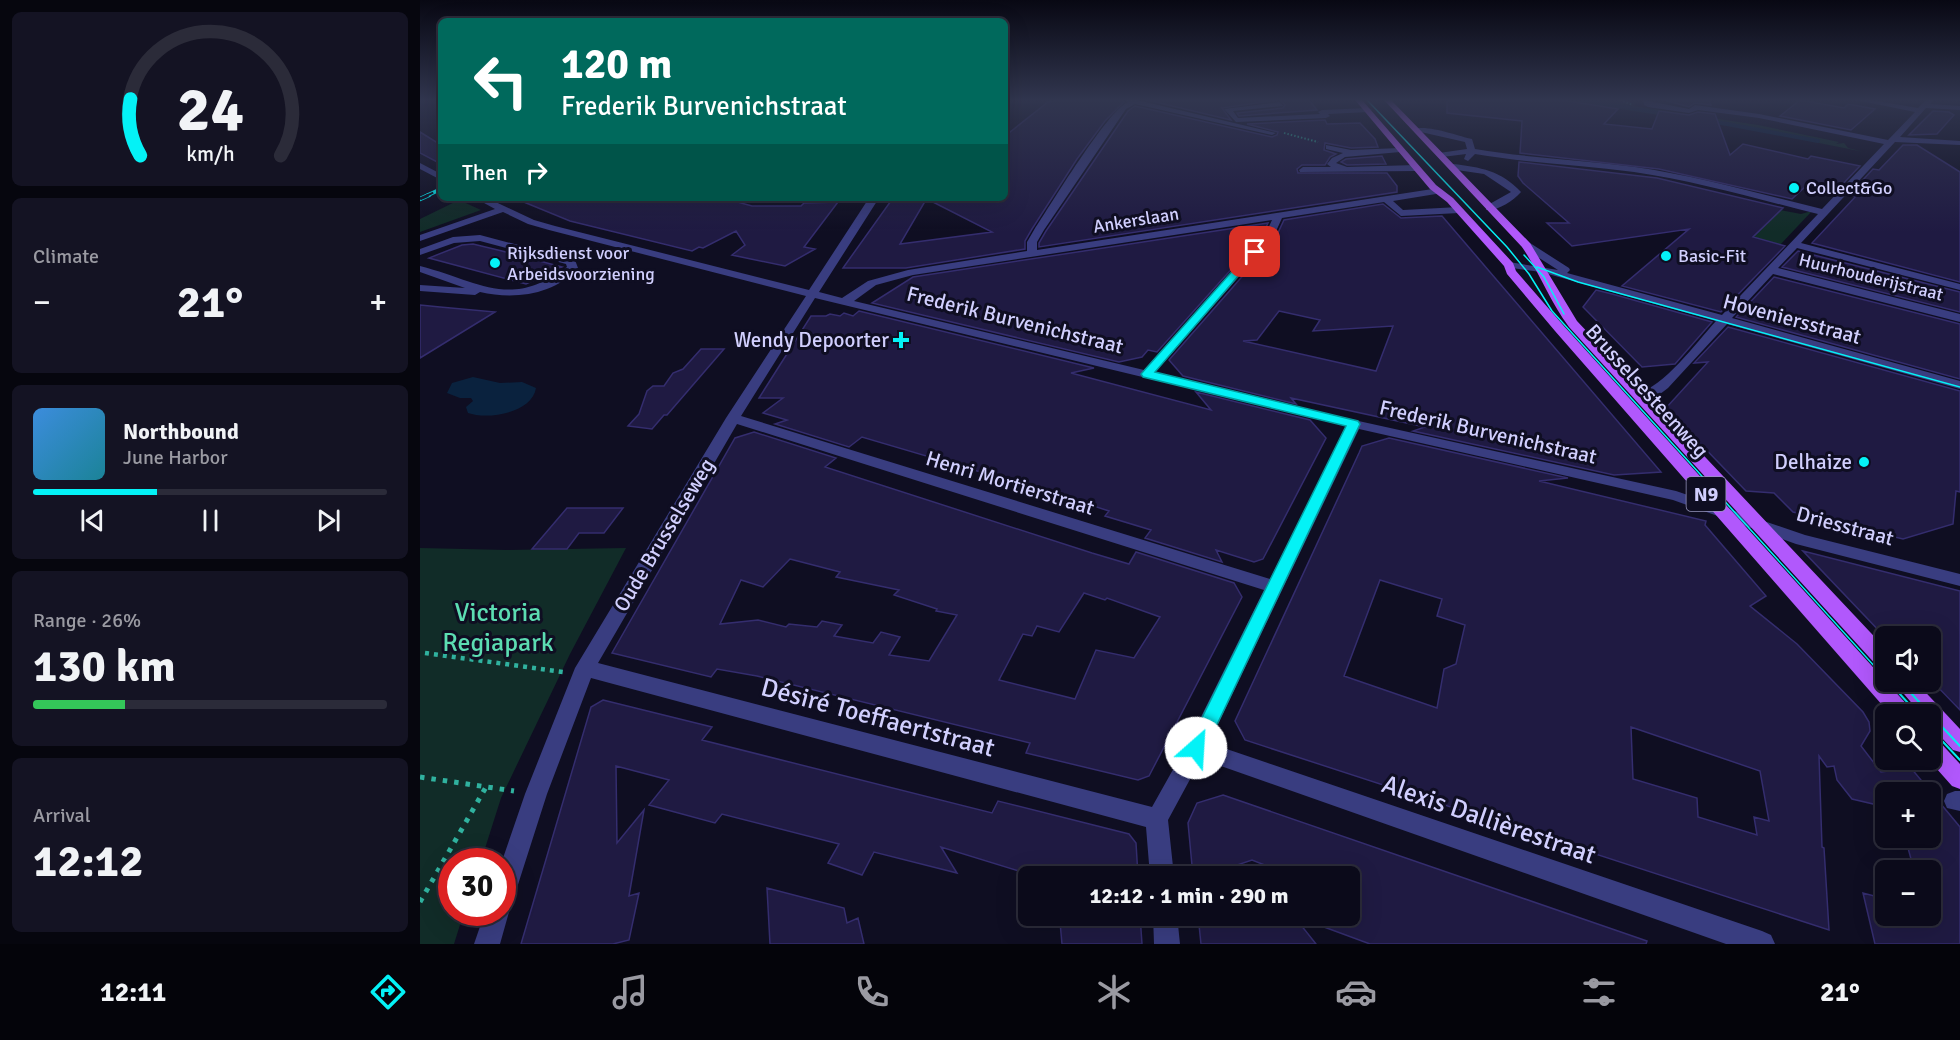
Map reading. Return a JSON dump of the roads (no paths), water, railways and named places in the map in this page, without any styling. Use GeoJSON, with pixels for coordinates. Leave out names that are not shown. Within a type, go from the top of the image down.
{"type":"FeatureCollection","features":[{"type":"Feature","properties":{"kind":"main road","name":"Brusselsesteenweg"},"geometry":{"type":"LineString","coordinates":[[1395,144],[1509,265],[1511,272],[1540,306],[1719,511],[1893,704]]}},
{"type":"Feature","properties":{"kind":"main road","name":"Brusselsesteenweg"},"geometry":{"type":"LineString","coordinates":[[1431,144],[1526,246],[1542,269],[1563,311],[1875,650]]}},
{"type":"Feature","properties":{"kind":"main road"},"geometry":{"type":"LineString","coordinates":[[1913,692],[1960,743]]}},
{"type":"Feature","properties":{"kind":"main road"},"geometry":{"type":"LineString","coordinates":[[1941,758],[1960,779]]}},
{"type":"Feature","properties":{"kind":"street"},"geometry":{"type":"LineString","coordinates":[[1032,253],[1032,242],[1038,230],[1096,144]]}},
{"type":"Feature","properties":{"kind":"street"},"geometry":{"type":"LineString","coordinates":[[1469,144],[1470,155]]}},
{"type":"Feature","properties":{"kind":"street"},"geometry":{"type":"LineString","coordinates":[[1641,397],[1652,394],[1663,385],[1889,144]]}},
{"type":"Feature","properties":{"kind":"street"},"geometry":{"type":"LineString","coordinates":[[1329,147],[1351,152],[1400,150]]}},
{"type":"Feature","properties":{"kind":"street"},"geometry":{"type":"LineString","coordinates":[[1371,151],[1340,155],[1331,164],[1346,169],[1379,169]]}},
{"type":"Feature","properties":{"kind":"street"},"geometry":{"type":"LineString","coordinates":[[1442,155],[1470,155],[1635,170],[1717,186],[1826,213]]}},
{"type":"Feature","properties":{"kind":"street"},"geometry":{"type":"LineString","coordinates":[[1451,165],[1470,155],[1524,165]]}},
{"type":"Feature","properties":{"kind":"street"},"geometry":{"type":"LineString","coordinates":[[1451,165],[1488,171],[1499,176],[1516,192],[1510,198],[1489,208]]}},
{"type":"Feature","properties":{"kind":"street"},"geometry":{"type":"LineString","coordinates":[[420,166],[438,176]]}},
{"type":"Feature","properties":{"kind":"street"},"geometry":{"type":"LineString","coordinates":[[420,176],[438,168]]}},
{"type":"Feature","properties":{"kind":"street"},"geometry":{"type":"LineString","coordinates":[[1303,170],[1416,168]]}},
{"type":"Feature","properties":{"kind":"street","name":"Ankerslaan"},"geometry":{"type":"LineString","coordinates":[[844,302],[872,283],[901,274],[1439,191]]}},
{"type":"Feature","properties":{"kind":"street"},"geometry":{"type":"LineString","coordinates":[[1384,198],[1401,213],[1459,210]]}},
{"type":"Feature","properties":{"kind":"street","name":"Frederik Burvenichstraat"},"geometry":{"type":"LineString","coordinates":[[486,201],[531,222],[552,228],[812,294],[1354,424],[1676,496],[1719,511]]}},
{"type":"Feature","properties":{"kind":"street","name":"Oude Brusselseweg"},"geometry":{"type":"LineString","coordinates":[[516,855],[536,794],[585,672],[733,418],[872,201]]}},
{"type":"Feature","properties":{"kind":"street"},"geometry":{"type":"LineString","coordinates":[[1782,209],[1797,212],[1805,208]]}},
{"type":"Feature","properties":{"kind":"street"},"geometry":{"type":"LineString","coordinates":[[420,238],[503,209]]}},
{"type":"Feature","properties":{"kind":"street"},"geometry":{"type":"LineString","coordinates":[[1147,374],[1269,236],[1279,215]]}},
{"type":"Feature","properties":{"kind":"street"},"geometry":{"type":"LineString","coordinates":[[420,252],[453,240],[480,238],[571,262],[573,268],[560,279],[526,291],[501,294],[420,288]]}},
{"type":"Feature","properties":{"kind":"street"},"geometry":{"type":"LineString","coordinates":[[1795,245],[1960,287]]}},
{"type":"Feature","properties":{"kind":"street","name":"Hoveniersstraat"},"geometry":{"type":"LineString","coordinates":[[1526,246],[1558,267],[1608,285],[1614,290]]}},
{"type":"Feature","properties":{"kind":"street","name":"Hoveniersstraat"},"geometry":{"type":"LineString","coordinates":[[1509,265],[1542,269],[1960,385]]}},
{"type":"Feature","properties":{"kind":"street"},"geometry":{"type":"LineString","coordinates":[[420,269],[501,294]]}},
{"type":"Feature","properties":{"kind":"street","name":"Huurhouderijstraat"},"geometry":{"type":"LineString","coordinates":[[1772,270],[1960,318]]}},
{"type":"Feature","properties":{"kind":"street","name":"Henri Mortierstraat"},"geometry":{"type":"LineString","coordinates":[[733,418],[1274,587]]}},
{"type":"Feature","properties":{"kind":"street"},"geometry":{"type":"LineString","coordinates":[[1161,866],[1157,819],[1196,748],[1354,424]]}},
{"type":"Feature","properties":{"kind":"street","name":"Driesstraat"},"geometry":{"type":"LineString","coordinates":[[1719,511],[1802,540],[1960,580]]}},
{"type":"Feature","properties":{"kind":"street","name":"Désiré Toeffaertstraat"},"geometry":{"type":"LineString","coordinates":[[585,672],[1157,819]]}},
{"type":"Feature","properties":{"kind":"street","name":"Alexis Dallièrestraat"},"geometry":{"type":"LineString","coordinates":[[1196,748],[1762,944]]}},
{"type":"Feature","properties":{"kind":"street"},"geometry":{"type":"LineString","coordinates":[[487,944],[493,926]]}},
{"type":"Feature","properties":{"kind":"street"},"geometry":{"type":"LineString","coordinates":[[1166,926],[1167,944]]}},
{"type":"Feature","properties":{"kind":"water"},"geometry":{"type":"Polygon","coordinates":[[[473,377],[500,383],[522,382],[536,388],[533,397],[518,409],[497,415],[477,415],[468,413],[466,407],[473,401],[471,398],[460,398],[447,393],[452,383],[473,377]]]}},
{"type":"Feature","properties":{"kind":"tram line"},"geometry":{"type":"LineString","coordinates":[[1409,144],[1507,247],[1529,274],[1552,311],[1875,667]]}},
{"type":"Feature","properties":{"kind":"tram line"},"geometry":{"type":"LineString","coordinates":[[1524,255],[1544,277],[1564,314]]}},
{"type":"Feature","properties":{"kind":"tram line"},"geometry":{"type":"LineString","coordinates":[[1537,267],[1578,282],[1960,387]]}},
{"type":"Feature","properties":{"kind":"tram line"},"geometry":{"type":"LineString","coordinates":[[1898,692],[1909,704]]}},
{"type":"Feature","properties":{"kind":"tram line"},"geometry":{"type":"LineString","coordinates":[[1910,692],[1960,746]]}},
{"type":"Feature","properties":{"kind":"tram line"},"geometry":{"type":"LineString","coordinates":[[1941,740],[1960,760]]}},
{"type":"Feature","properties":{"kind":"railway"},"geometry":{"type":"LineString","coordinates":[[426,196],[438,190]]}},
{"type":"Feature","properties":{"kind":"railway"},"geometry":{"type":"LineString","coordinates":[[420,199],[429,195]]}},
{"type":"Feature","properties":{"kind":"place","name":"Collect&Go"},"geometry":{"type":"Point","coordinates":[1794,188]}},
{"type":"Feature","properties":{"kind":"place","name":"Basic-Fit"},"geometry":{"type":"Point","coordinates":[1666,256]}},
{"type":"Feature","properties":{"kind":"place","name":"Rijksdienst voor Arbeidsvoorziening"},"geometry":{"type":"Point","coordinates":[495,263]}},
{"type":"Feature","properties":{"kind":"place","name":"Wendy Depoorter"},"geometry":{"type":"Point","coordinates":[901,340]}},
{"type":"Feature","properties":{"kind":"place","name":"Delhaize"},"geometry":{"type":"Point","coordinates":[1864,462]}},
{"type":"Feature","properties":{"kind":"park label","name":"Victoria Regiapark"},"geometry":{"type":"Point","coordinates":[498,627]}}]}
